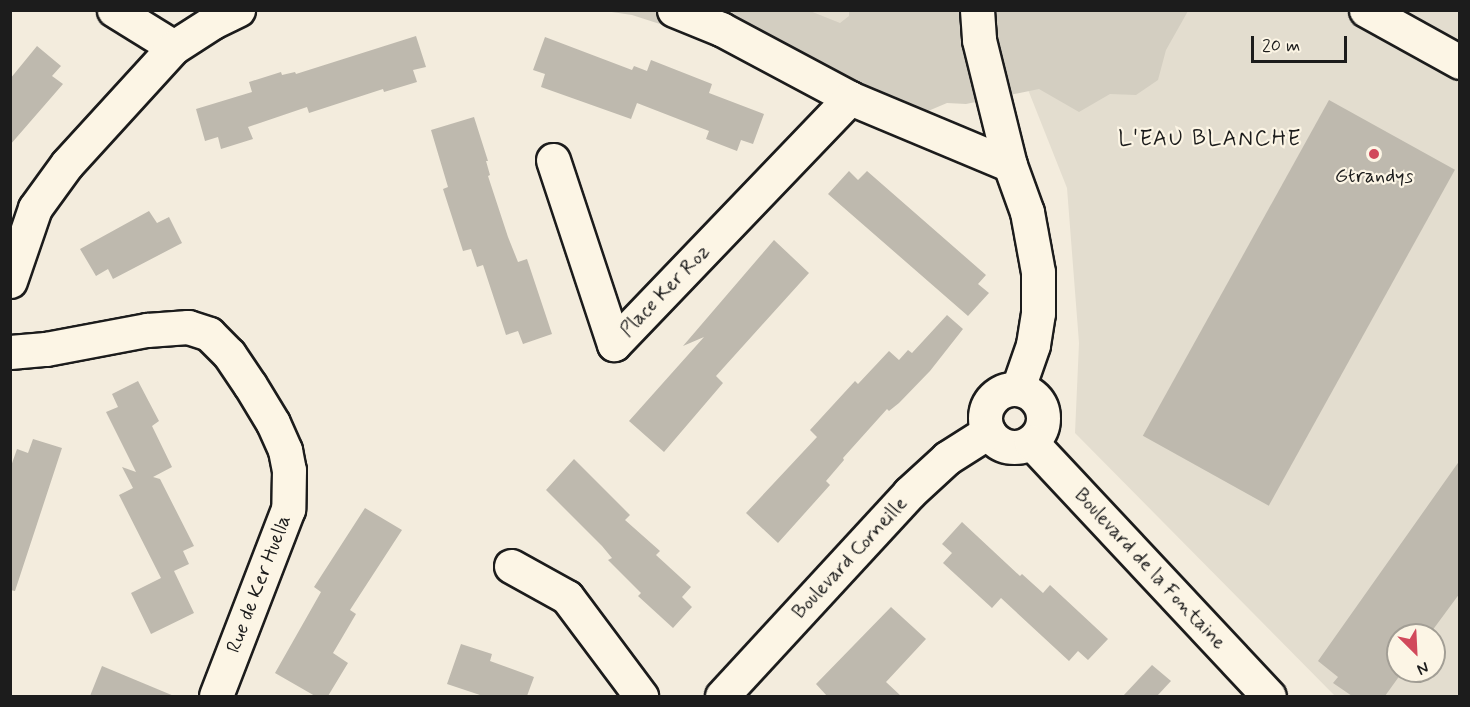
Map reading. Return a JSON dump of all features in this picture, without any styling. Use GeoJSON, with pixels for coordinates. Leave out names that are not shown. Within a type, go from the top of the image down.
{"type":"FeatureCollection","features":[{"type":"Feature","properties":{"kind":"street"},"geometry":{"type":"LineString","coordinates":[[114,10],[174,47]]}},
{"type":"Feature","properties":{"kind":"street"},"geometry":{"type":"LineString","coordinates":[[10,281],[35,208],[67,164],[174,47],[213,22],[238,10]]}},
{"type":"Feature","properties":{"kind":"street"},"geometry":{"type":"LineString","coordinates":[[674,10],[721,29],[850,98],[1010,165]]}},
{"type":"Feature","properties":{"kind":"street"},"geometry":{"type":"LineString","coordinates":[[976,10],[979,40],[1010,165],[1027,212],[1038,273],[1038,313],[1033,345],[1018,388]]}},
{"type":"Feature","properties":{"kind":"street"},"geometry":{"type":"LineString","coordinates":[[1366,10],[1460,62]]}},
{"type":"Feature","properties":{"kind":"street","name":"Place Ker Roz"},"geometry":{"type":"LineString","coordinates":[[553,160],[614,344],[850,98]]}},
{"type":"Feature","properties":{"kind":"street","name":"Rue de Ker Huella"},"geometry":{"type":"LineString","coordinates":[[10,352],[46,350],[147,330],[188,327],[209,334],[229,354],[262,404],[285,450],[289,470],[288,509],[216,696]]}},
{"type":"Feature","properties":{"kind":"street"},"geometry":{"type":"LineString","coordinates":[[1018,388],[1031,393],[1040,404],[1044,417],[1041,431],[1031,442],[1007,447],[994,441],[988,432],[984,416],[989,401],[1001,390],[1018,388]]}},
{"type":"Feature","properties":{"kind":"street","name":"Boulevard Corneille"},"geometry":{"type":"LineString","coordinates":[[723,696],[909,493],[947,458],[988,432]]}},
{"type":"Feature","properties":{"kind":"street","name":"Boulevard de la Fontaine"},"geometry":{"type":"LineString","coordinates":[[1031,442],[1269,696]]}},
{"type":"Feature","properties":{"kind":"street"},"geometry":{"type":"LineString","coordinates":[[511,566],[567,597],[642,696]]}},
{"type":"Feature","properties":{"kind":"shaded area"},"geometry":{"type":"Polygon","coordinates":[[[849,10],[1188,11],[1166,50],[1158,80],[1136,95],[1110,94],[1079,112],[1039,89],[966,104],[947,103],[914,117],[876,99],[806,94],[750,53],[632,15],[605,11],[810,11],[840,23],[849,16],[849,10]]]}},
{"type":"Feature","properties":{"kind":"shaded area"},"geometry":{"type":"Polygon","coordinates":[[[756,11],[1459,11],[1459,696],[1335,696],[1075,433],[1079,343],[1067,188],[1021,72],[756,11]]]}},
{"type":"Feature","properties":{"kind":"building"},"geometry":{"type":"Polygon","coordinates":[[[416,36],[426,67],[413,70],[417,82],[384,92],[383,89],[309,113],[307,107],[248,127],[253,139],[221,149],[218,137],[205,141],[196,109],[252,92],[249,82],[281,72],[282,75],[295,72],[296,74],[416,36]]]}},
{"type":"Feature","properties":{"kind":"building"},"geometry":{"type":"Polygon","coordinates":[[[545,37],[632,70],[634,66],[647,71],[651,60],[712,84],[709,93],[764,114],[753,144],[741,140],[737,151],[706,139],[709,131],[637,103],[631,119],[541,87],[545,74],[533,70],[545,37]]]}},
{"type":"Feature","properties":{"kind":"building"},"geometry":{"type":"Polygon","coordinates":[[[37,46],[61,66],[52,76],[63,84],[10,145],[10,79],[37,46]]]}},
{"type":"Feature","properties":{"kind":"building"},"geometry":{"type":"Polygon","coordinates":[[[1329,100],[1455,170],[1269,506],[1143,436],[1329,100]]]}},
{"type":"Feature","properties":{"kind":"building"},"geometry":{"type":"Polygon","coordinates":[[[474,117],[488,161],[486,161],[490,175],[488,176],[508,237],[518,262],[527,259],[552,334],[523,344],[518,331],[506,335],[483,265],[477,267],[471,249],[463,251],[443,189],[448,187],[431,130],[474,117]]]}},
{"type":"Feature","properties":{"kind":"building"},"geometry":{"type":"Polygon","coordinates":[[[849,171],[858,180],[867,171],[986,275],[978,284],[989,293],[968,316],[828,194],[849,171]]]}},
{"type":"Feature","properties":{"kind":"building"},"geometry":{"type":"Polygon","coordinates":[[[149,211],[157,223],[169,217],[182,243],[113,279],[108,269],[96,276],[80,249],[149,211]]]}},
{"type":"Feature","properties":{"kind":"building"},"geometry":{"type":"Polygon","coordinates":[[[774,240],[809,273],[716,376],[723,383],[664,452],[629,421],[704,337],[683,346],[774,240]]]}},
{"type":"Feature","properties":{"kind":"building"},"geometry":{"type":"Polygon","coordinates":[[[947,315],[963,329],[930,371],[899,403],[889,411],[887,409],[843,458],[844,460],[826,481],[830,485],[778,543],[746,513],[817,437],[810,430],[855,381],[858,384],[889,351],[899,360],[908,350],[912,353],[947,315]]]}},
{"type":"Feature","properties":{"kind":"building"},"geometry":{"type":"Polygon","coordinates":[[[138,381],[159,421],[152,426],[172,467],[153,477],[160,479],[194,546],[183,551],[189,564],[174,571],[194,613],[151,634],[131,593],[161,578],[119,495],[133,488],[122,467],[136,472],[106,412],[118,407],[112,394],[138,381]]]}},
{"type":"Feature","properties":{"kind":"building"},"geometry":{"type":"Polygon","coordinates":[[[33,439],[62,448],[15,591],[10,590],[10,469],[17,449],[28,453],[33,439]]]}},
{"type":"Feature","properties":{"kind":"building"},"geometry":{"type":"Polygon","coordinates":[[[574,459],[630,515],[625,520],[660,551],[656,555],[691,587],[682,597],[692,607],[673,628],[638,596],[641,593],[608,560],[612,558],[602,546],[546,490],[574,459]]]}},
{"type":"Feature","properties":{"kind":"building"},"geometry":{"type":"Polygon","coordinates":[[[1460,460],[1460,593],[1438,623],[1386,623],[1386,683],[1394,683],[1385,696],[1352,696],[1333,683],[1338,677],[1318,661],[1460,460]]]}},
{"type":"Feature","properties":{"kind":"building"},"geometry":{"type":"Polygon","coordinates":[[[365,508],[402,530],[350,610],[356,614],[333,653],[348,663],[328,696],[315,696],[275,673],[321,592],[314,587],[365,508]]]}},
{"type":"Feature","properties":{"kind":"building"},"geometry":{"type":"Polygon","coordinates":[[[962,522],[1020,576],[1022,574],[1043,593],[1050,585],[1108,639],[1088,660],[1078,651],[1069,661],[1001,598],[992,608],[943,563],[952,553],[942,544],[962,522]]]}},
{"type":"Feature","properties":{"kind":"building"},"geometry":{"type":"Polygon","coordinates":[[[891,607],[926,639],[886,682],[901,696],[827,696],[816,684],[891,607]]]}},
{"type":"Feature","properties":{"kind":"building"},"geometry":{"type":"Polygon","coordinates":[[[461,644],[492,654],[490,661],[534,677],[527,696],[483,696],[447,684],[461,644]]]}},
{"type":"Feature","properties":{"kind":"building"},"geometry":{"type":"Polygon","coordinates":[[[1152,665],[1171,681],[1157,696],[1123,696],[1152,665]]]}},
{"type":"Feature","properties":{"kind":"building"},"geometry":{"type":"Polygon","coordinates":[[[102,666],[174,696],[90,696],[102,666]]]}},
{"type":"Feature","properties":{"kind":"place","name":"Gtrandys"},"geometry":{"type":"Point","coordinates":[1374,154]}},
{"type":"Feature","properties":{"kind":"district","name":"L'EAU BLANCHE"},"geometry":{"type":"Point","coordinates":[1210,140]}}]}
